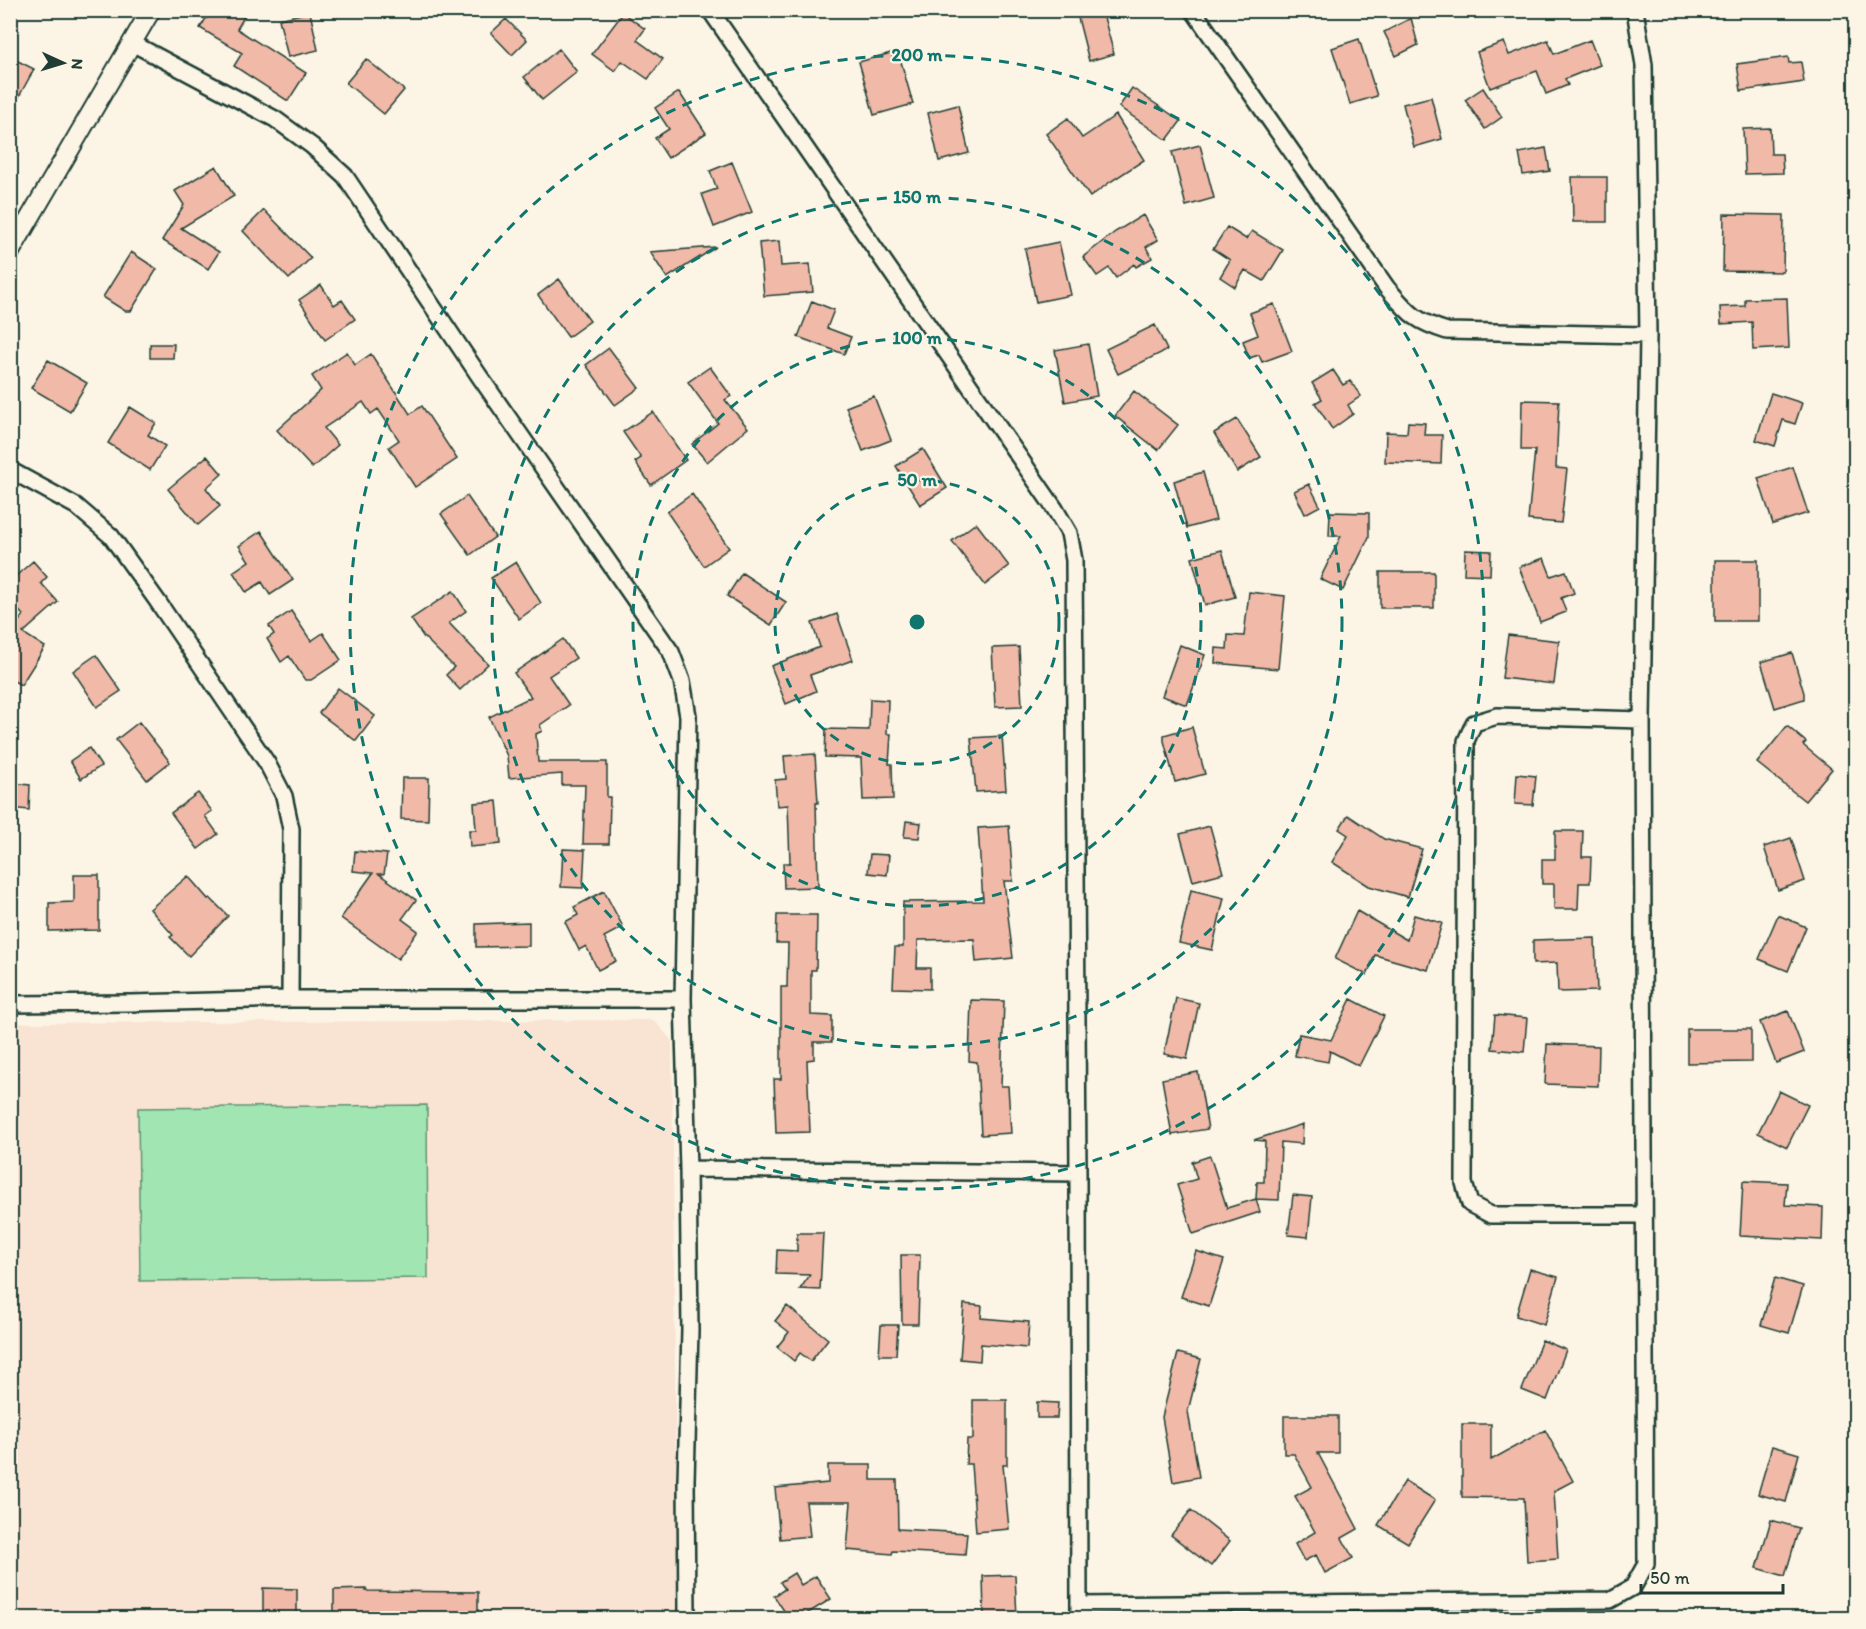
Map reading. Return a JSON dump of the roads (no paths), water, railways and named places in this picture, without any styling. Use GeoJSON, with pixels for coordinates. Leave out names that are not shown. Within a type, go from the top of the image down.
{"type":"FeatureCollection","features":[{"type":"Feature","properties":{"kind":"street"},"geometry":{"type":"LineString","coordinates":[[10,252],[151,10]]}},
{"type":"Feature","properties":{"kind":"street"},"geometry":{"type":"LineString","coordinates":[[710,10],[1055,509],[1069,533],[1074,560],[1079,1612],[1610,1600],[1634,1587],[1646,1564],[1642,720],[1648,334],[1644,65],[1635,10]]}},
{"type":"Feature","properties":{"kind":"street"},"geometry":{"type":"LineString","coordinates":[[1193,10],[1387,288],[1411,315],[1429,326],[1447,331],[1648,334]]}},
{"type":"Feature","properties":{"kind":"street"},"geometry":{"type":"LineString","coordinates":[[132,43],[275,120],[312,146],[345,177],[480,377],[671,652],[682,681],[688,716],[683,999],[690,1330],[686,1480],[687,1618]]}},
{"type":"Feature","properties":{"kind":"street"},"geometry":{"type":"LineString","coordinates":[[10,470],[76,507],[111,536],[267,763],[284,796],[291,829],[290,999]]}},
{"type":"Feature","properties":{"kind":"street"},"geometry":{"type":"LineString","coordinates":[[1642,720],[1497,716],[1474,723],[1466,741],[1464,1183],[1470,1204],[1491,1215],[1644,1215]]}},
{"type":"Feature","properties":{"kind":"street"},"geometry":{"type":"LineString","coordinates":[[10,1004],[290,999],[683,999]]}},
{"type":"Feature","properties":{"kind":"street"},"geometry":{"type":"LineString","coordinates":[[688,1169],[1078,1173]]}}]}
